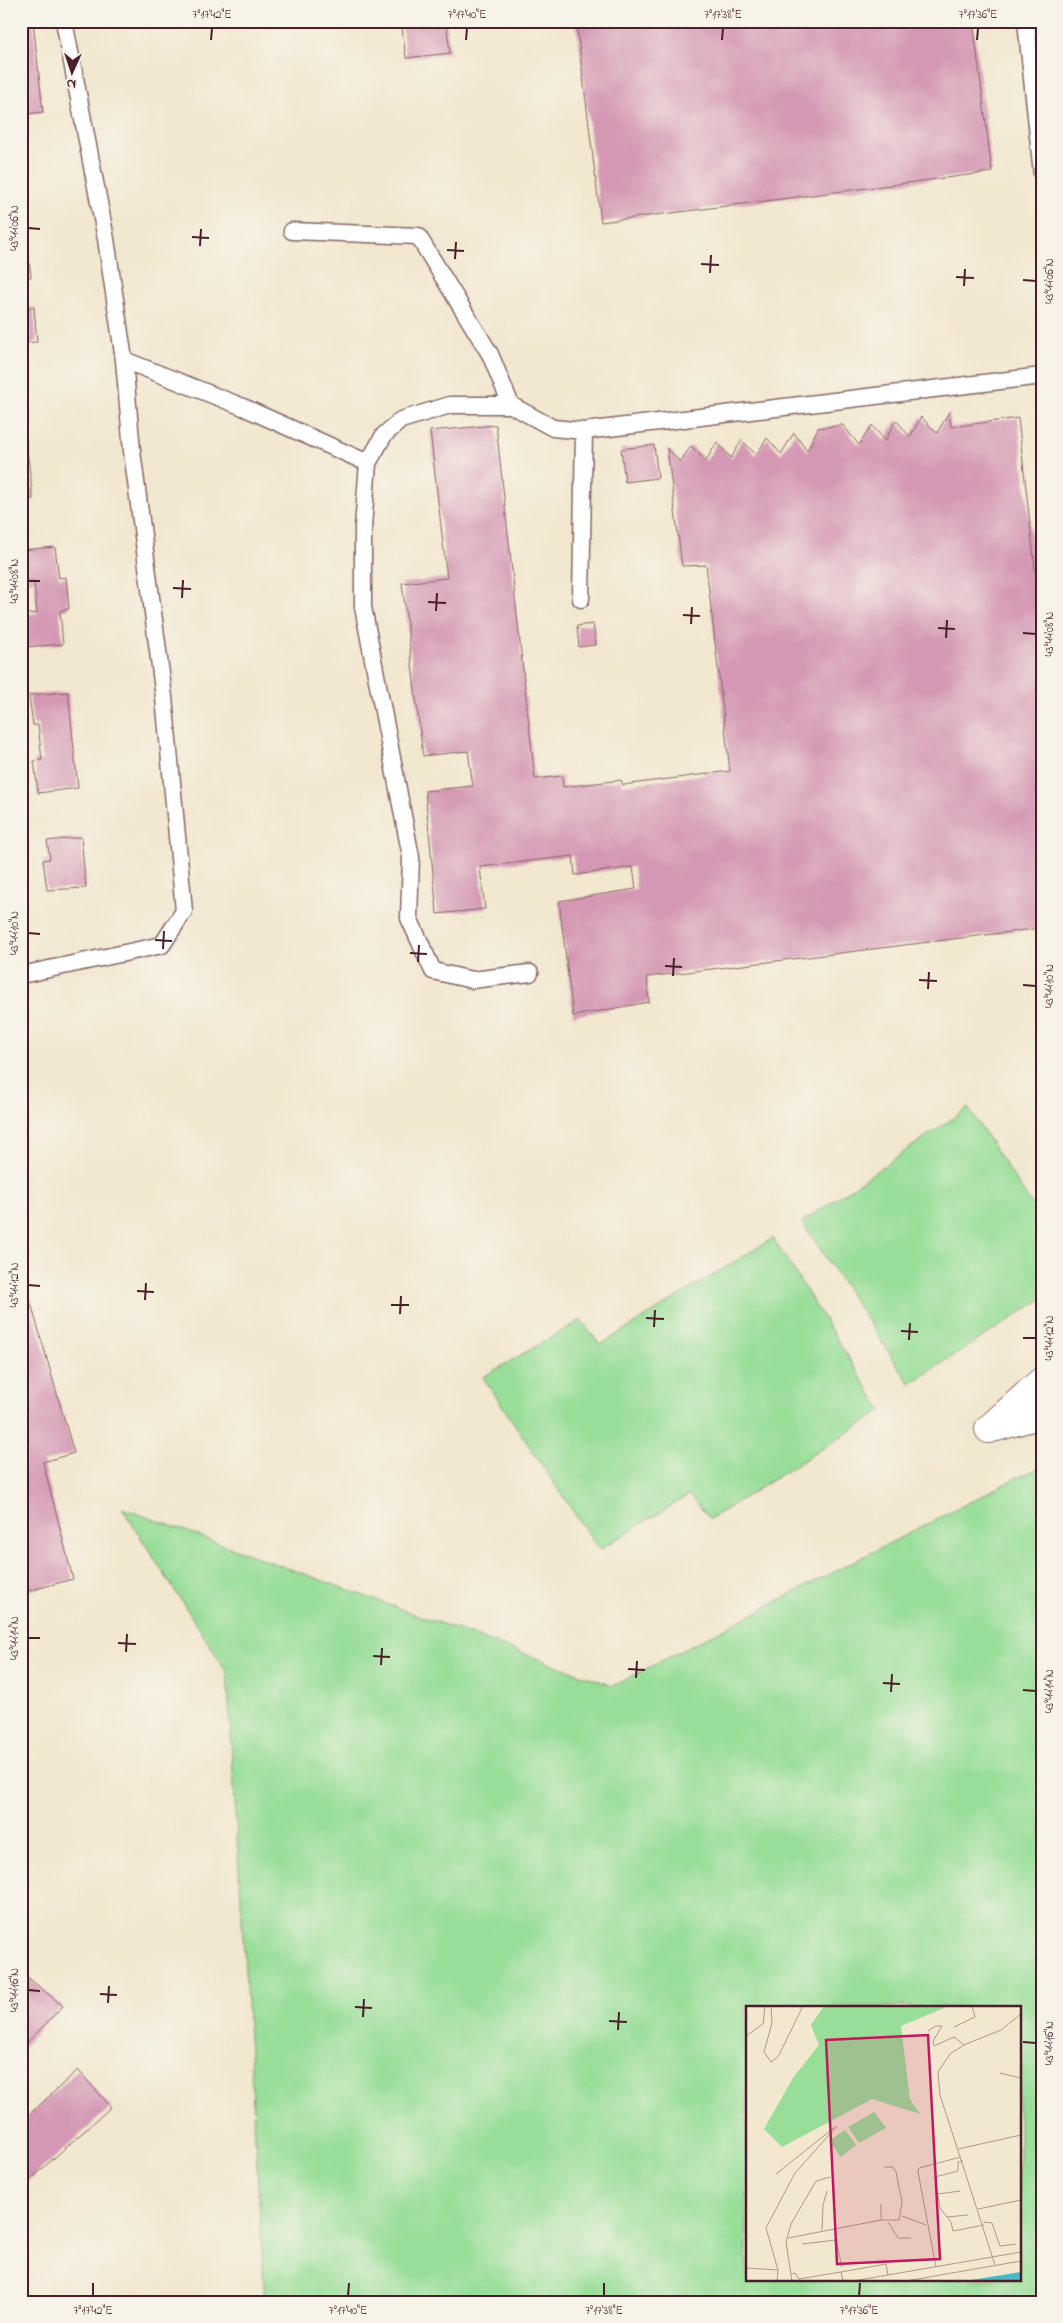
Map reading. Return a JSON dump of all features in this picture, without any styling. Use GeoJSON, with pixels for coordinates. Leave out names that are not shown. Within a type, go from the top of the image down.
{"type":"FeatureCollection","features":[{"type":"Feature","properties":{"kind":"street"},"geometry":{"type":"LineString","coordinates":[[1042,1380],[989,1429],[1042,1414]]}},
{"type":"Feature","properties":{"kind":"lane"},"geometry":{"type":"LineString","coordinates":[[21,975],[162,945],[184,911],[164,697],[132,451],[124,360],[106,239],[64,21]]}},
{"type":"Feature","properties":{"kind":"lane"},"geometry":{"type":"LineString","coordinates":[[1026,21],[1042,174]]}},
{"type":"Feature","properties":{"kind":"lane"},"geometry":{"type":"LineString","coordinates":[[292,231],[418,236],[490,354],[511,405]]}},
{"type":"Feature","properties":{"kind":"lane"},"geometry":{"type":"LineString","coordinates":[[124,360],[243,407],[368,463]]}},
{"type":"Feature","properties":{"kind":"lane"},"geometry":{"type":"LineString","coordinates":[[530,973],[472,980],[434,971],[409,918],[411,857],[363,607],[363,527],[368,463],[384,435],[401,420],[450,405],[511,405],[553,428],[584,431],[1042,376]]}},
{"type":"Feature","properties":{"kind":"lane"},"geometry":{"type":"LineString","coordinates":[[581,598],[584,431]]}},
{"type":"Feature","properties":{"kind":"green space"},"geometry":{"type":"Polygon","coordinates":[[[968,1108],[1042,1220],[1042,1299],[910,1384],[802,1222],[968,1108]]]}},
{"type":"Feature","properties":{"kind":"green space"},"geometry":{"type":"Polygon","coordinates":[[[773,1238],[882,1411],[710,1519],[689,1495],[599,1550],[483,1377],[581,1320],[600,1345],[773,1238]]]}},
{"type":"Feature","properties":{"kind":"green space"},"geometry":{"type":"Polygon","coordinates":[[[1042,1467],[1042,2302],[265,2302],[227,1672],[122,1508],[613,1686],[1016,1478],[1042,1467]]]}},
{"type":"Feature","properties":{"kind":"building"},"geometry":{"type":"Polygon","coordinates":[[[21,21],[33,21],[43,112],[21,115],[21,21]]]}},
{"type":"Feature","properties":{"kind":"building"},"geometry":{"type":"Polygon","coordinates":[[[401,21],[446,21],[450,53],[406,58],[401,21]]]}},
{"type":"Feature","properties":{"kind":"building"},"geometry":{"type":"Polygon","coordinates":[[[576,21],[973,21],[992,172],[601,222],[576,21]]]}},
{"type":"Feature","properties":{"kind":"building"},"geometry":{"type":"Polygon","coordinates":[[[21,245],[27,245],[31,277],[23,279],[26,308],[34,307],[37,342],[21,343],[21,245]]]}},
{"type":"Feature","properties":{"kind":"building"},"geometry":{"type":"Polygon","coordinates":[[[21,400],[33,499],[21,501],[21,400]]]}},
{"type":"Feature","properties":{"kind":"building"},"geometry":{"type":"Polygon","coordinates":[[[949,412],[951,427],[1018,418],[1040,612],[1042,612],[1042,928],[647,977],[649,1002],[573,1016],[559,901],[636,889],[633,867],[575,875],[573,856],[480,867],[485,909],[437,914],[425,791],[473,786],[468,751],[423,756],[402,583],[447,578],[430,431],[496,425],[535,779],[562,776],[563,787],[621,780],[623,785],[730,771],[706,565],[682,566],[667,448],[680,462],[691,446],[706,461],[717,442],[731,458],[742,440],[756,455],[767,438],[781,454],[794,433],[807,451],[818,428],[843,425],[859,445],[872,425],[885,441],[896,420],[910,437],[921,417],[937,433],[949,412]]]}},
{"type":"Feature","properties":{"kind":"building"},"geometry":{"type":"Polygon","coordinates":[[[654,445],[658,478],[625,482],[621,449],[654,445]]]}},
{"type":"Feature","properties":{"kind":"building"},"geometry":{"type":"Polygon","coordinates":[[[55,547],[59,578],[66,577],[69,609],[60,611],[63,644],[25,647],[22,615],[37,613],[34,581],[21,581],[21,550],[55,547]]]}},
{"type":"Feature","properties":{"kind":"building"},"geometry":{"type":"Polygon","coordinates":[[[593,624],[596,645],[579,647],[577,626],[593,624]]]}},
{"type":"Feature","properties":{"kind":"building"},"geometry":{"type":"Polygon","coordinates":[[[68,692],[78,788],[38,793],[34,761],[42,760],[38,725],[33,725],[29,695],[68,692]]]}},
{"type":"Feature","properties":{"kind":"building"},"geometry":{"type":"Polygon","coordinates":[[[81,837],[86,888],[47,890],[43,860],[50,859],[47,841],[81,837]]]}},
{"type":"Feature","properties":{"kind":"building"},"geometry":{"type":"Polygon","coordinates":[[[21,1269],[74,1453],[43,1462],[73,1579],[21,1593],[21,1269]]]}},
{"type":"Feature","properties":{"kind":"building"},"geometry":{"type":"Polygon","coordinates":[[[21,1972],[63,2006],[21,2049],[21,1972]]]}},
{"type":"Feature","properties":{"kind":"building"},"geometry":{"type":"Polygon","coordinates":[[[78,2070],[111,2107],[23,2186],[21,2184],[21,2122],[78,2070]]]}},
{"type":"Feature","properties":{"kind":"building"},"geometry":{"type":"Polygon","coordinates":[[[102,2296],[106,2302],[96,2302],[102,2296]]]}}]}
